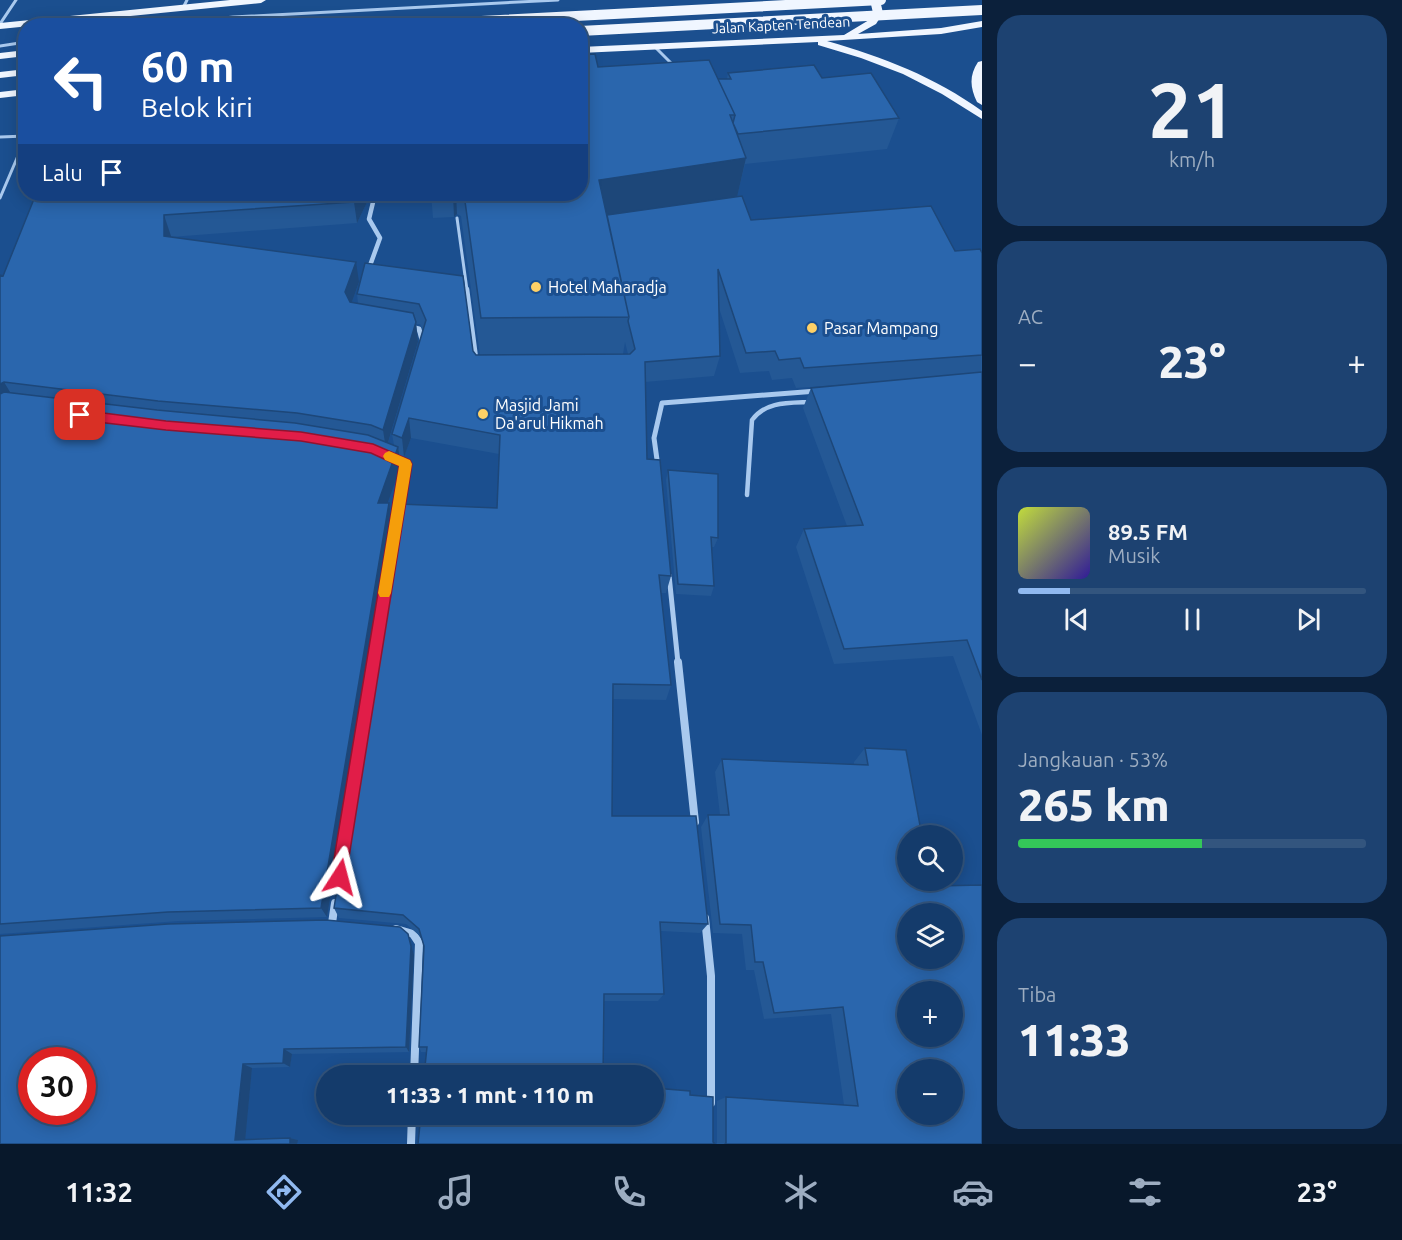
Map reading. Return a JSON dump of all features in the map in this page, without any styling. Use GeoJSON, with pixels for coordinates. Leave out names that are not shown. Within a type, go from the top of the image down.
{"type":"FeatureCollection","features":[{"type":"Feature","properties":{"kind":"main road"},"geometry":{"type":"LineString","coordinates":[[59,18],[186,3],[261,0]]}},
{"type":"Feature","properties":{"kind":"main road"},"geometry":{"type":"LineString","coordinates":[[843,37],[862,30],[873,22],[878,13],[875,0]]}},
{"type":"Feature","properties":{"kind":"main road","name":"Jalan Kapten Tendean"},"geometry":{"type":"LineString","coordinates":[[537,18],[880,0]]}},
{"type":"Feature","properties":{"kind":"main road","name":"Jalan Kapten Tendean"},"geometry":{"type":"LineString","coordinates":[[588,31],[982,10]]}},
{"type":"Feature","properties":{"kind":"main road"},"geometry":{"type":"LineString","coordinates":[[0,25],[18,23]]}},
{"type":"Feature","properties":{"kind":"main road","name":"Jalan Kapten Tendean"},"geometry":{"type":"LineString","coordinates":[[588,50],[807,40],[941,31],[982,24]]}},
{"type":"Feature","properties":{"kind":"main road"},"geometry":{"type":"LineString","coordinates":[[807,40],[891,64],[939,87],[982,116]]}},
{"type":"Feature","properties":{"kind":"main road"},"geometry":{"type":"LineString","coordinates":[[0,56],[18,54]]}},
{"type":"Feature","properties":{"kind":"main road"},"geometry":{"type":"LineString","coordinates":[[982,64],[976,74],[977,92],[982,102]]}},
{"type":"Feature","properties":{"kind":"main road"},"geometry":{"type":"LineString","coordinates":[[0,75],[18,73]]}},
{"type":"Feature","properties":{"kind":"main road"},"geometry":{"type":"LineString","coordinates":[[0,95],[18,93]]}},
{"type":"Feature","properties":{"kind":"street"},"geometry":{"type":"LineString","coordinates":[[364,281],[380,238],[369,219],[373,201]]}},
{"type":"Feature","properties":{"kind":"street"},"geometry":{"type":"LineString","coordinates":[[404,325],[418,329],[423,342],[420,354]]}},
{"type":"Feature","properties":{"kind":"street"},"geometry":{"type":"LineString","coordinates":[[659,472],[654,438],[662,403],[827,391]]}},
{"type":"Feature","properties":{"kind":"street"},"geometry":{"type":"LineString","coordinates":[[376,645],[406,464],[389,456]]}},
{"type":"Feature","properties":{"kind":"street"},"geometry":{"type":"LineString","coordinates":[[668,571],[696,833]]}},
{"type":"Feature","properties":{"kind":"street"},"geometry":{"type":"LineString","coordinates":[[332,923],[336,900]]}},
{"type":"Feature","properties":{"kind":"street"},"geometry":{"type":"LineString","coordinates":[[704,904],[711,976],[711,1110]]}},
{"type":"Feature","properties":{"kind":"street"},"geometry":{"type":"LineString","coordinates":[[320,923],[343,924]]}},
{"type":"Feature","properties":{"kind":"street"},"geometry":{"type":"LineString","coordinates":[[384,928],[405,930],[413,934],[419,943],[414,1065]]}},
{"type":"Feature","properties":{"kind":"street"},"geometry":{"type":"LineString","coordinates":[[411,1144],[412,1125]]}},
{"type":"Feature","properties":{"kind":"lane"},"geometry":{"type":"LineString","coordinates":[[0,25],[16,0]]}},
{"type":"Feature","properties":{"kind":"lane"},"geometry":{"type":"LineString","coordinates":[[224,18],[558,0]]}},
{"type":"Feature","properties":{"kind":"lane"},"geometry":{"type":"LineString","coordinates":[[0,46],[18,43]]}},
{"type":"Feature","properties":{"kind":"lane"},"geometry":{"type":"LineString","coordinates":[[654,46],[677,70]]}},
{"type":"Feature","properties":{"kind":"lane"},"geometry":{"type":"LineString","coordinates":[[0,137],[18,137]]}},
{"type":"Feature","properties":{"kind":"lane"},"geometry":{"type":"LineString","coordinates":[[0,198],[18,156]]}},
{"type":"Feature","properties":{"kind":"lane"},"geometry":{"type":"LineString","coordinates":[[457,218],[476,358]]}},
{"type":"Feature","properties":{"kind":"lane"},"geometry":{"type":"LineString","coordinates":[[747,495],[752,420],[757,412],[764,407],[821,401]]}},
{"type":"Feature","properties":{"kind":"building","name":"Hotel Maharadja"},"geometry":{"type":"Polygon","coordinates":[[[588,54],[595,54],[598,67],[709,60],[735,115],[730,115],[746,158],[599,180],[629,317],[481,318],[465,201],[588,201],[588,54]]]}},
{"type":"Feature","properties":{"kind":"building"},"geometry":{"type":"Polygon","coordinates":[[[814,65],[822,78],[871,73],[899,118],[738,134],[733,123],[735,115],[718,79],[731,79],[728,73],[814,65]]]}},
{"type":"Feature","properties":{"kind":"building"},"geometry":{"type":"Polygon","coordinates":[[[742,196],[751,220],[931,206],[955,251],[980,249],[982,253],[982,355],[804,368],[800,358],[779,360],[775,351],[746,353],[718,269],[720,356],[645,362],[647,459],[660,460],[671,576],[659,575],[671,685],[613,684],[612,816],[696,816],[708,924],[660,922],[664,994],[604,994],[603,1065],[425,1065],[427,1047],[419,1047],[424,946],[419,929],[403,915],[334,908],[399,504],[497,508],[500,435],[409,418],[402,438],[392,434],[426,320],[419,304],[357,294],[365,263],[463,276],[473,351],[476,355],[630,354],[635,349],[607,215],[742,196]]]}},
{"type":"Feature","properties":{"kind":"building"},"geometry":{"type":"Polygon","coordinates":[[[33,201],[355,201],[164,215],[164,236],[356,262],[345,292],[350,302],[413,313],[416,322],[383,430],[371,425],[297,413],[158,401],[4,382],[0,384],[0,275],[3,276],[33,201]]]}},
{"type":"Feature","properties":{"kind":"building"},"geometry":{"type":"Polygon","coordinates":[[[982,372],[982,680],[967,640],[844,649],[804,529],[863,525],[811,388],[982,372]]]}},
{"type":"Feature","properties":{"kind":"building"},"geometry":{"type":"Polygon","coordinates":[[[4,392],[295,423],[368,435],[398,447],[378,503],[389,503],[321,908],[168,912],[0,924],[0,394],[4,392]]]}},
{"type":"Feature","properties":{"kind":"building"},"geometry":{"type":"Polygon","coordinates":[[[668,470],[718,474],[718,538],[711,537],[714,586],[678,584],[668,470]]]}},
{"type":"Feature","properties":{"kind":"building"},"geometry":{"type":"Polygon","coordinates":[[[865,748],[906,750],[920,825],[897,825],[897,891],[963,891],[963,885],[982,885],[982,1144],[725,1144],[726,1097],[858,1106],[843,1007],[774,1013],[763,962],[755,962],[751,925],[720,924],[708,815],[729,815],[722,759],[868,765],[865,748]]]}},
{"type":"Feature","properties":{"kind":"building"},"geometry":{"type":"Polygon","coordinates":[[[326,920],[400,927],[408,934],[411,946],[406,1047],[284,1049],[283,1063],[243,1064],[235,1140],[290,1138],[290,1144],[0,1144],[0,936],[168,924],[326,920]]]}},
{"type":"Feature","properties":{"kind":"building"},"geometry":{"type":"Polygon","coordinates":[[[664,1089],[690,1091],[690,1095],[713,1097],[713,1142],[715,1144],[418,1144],[420,1125],[664,1125],[664,1089]]]}},
{"type":"Feature","properties":{"kind":"slow traffic"},"geometry":{"type":"LineString","coordinates":[[384,593],[406,464],[389,456]]}},
{"type":"Feature","properties":{"kind":"place","name":"Hotel Maharadja"},"geometry":{"type":"Point","coordinates":[536,287]}},
{"type":"Feature","properties":{"kind":"place","name":"Pasar Mampang"},"geometry":{"type":"Point","coordinates":[812,328]}},
{"type":"Feature","properties":{"kind":"place","name":"Masjid Jami Da'arul Hikmah"},"geometry":{"type":"Point","coordinates":[483,414]}},
{"type":"Feature","properties":{"kind":"route"},"geometry":{"type":"LineString","coordinates":[[80,415],[166,425],[301,436],[373,448],[406,464],[340,877]]}}]}
